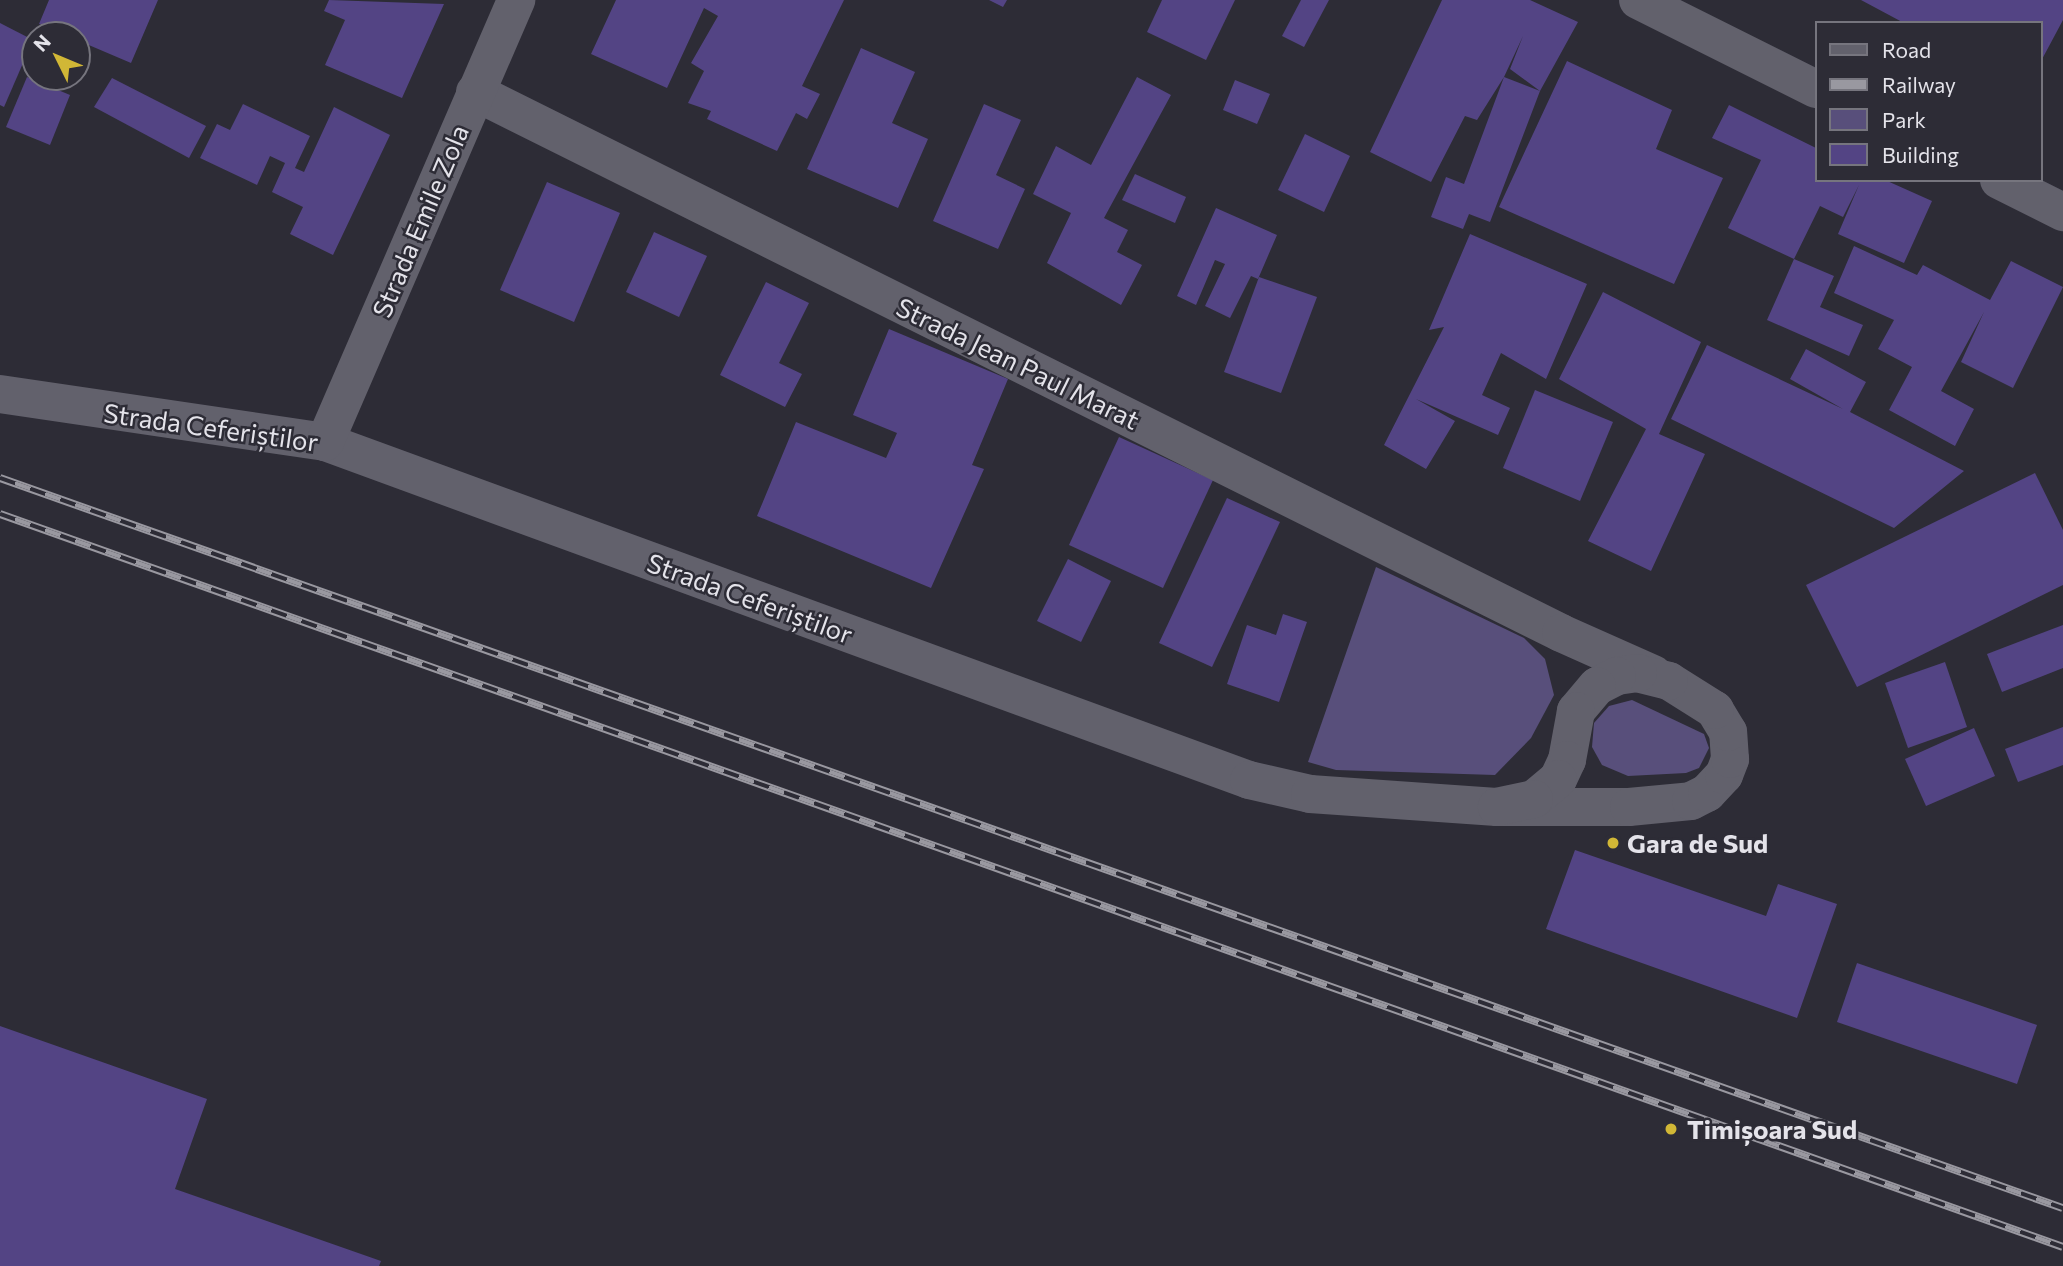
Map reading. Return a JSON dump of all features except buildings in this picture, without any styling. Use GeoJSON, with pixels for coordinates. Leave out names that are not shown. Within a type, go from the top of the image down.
{"type":"FeatureCollection","features":[{"type":"Feature","properties":{"kind":"street","name":"Strada Emile Zola"},"geometry":{"type":"LineString","coordinates":[[325,442],[516,0]]}},
{"type":"Feature","properties":{"kind":"street"},"geometry":{"type":"LineString","coordinates":[[1638,0],[1814,88]]}},
{"type":"Feature","properties":{"kind":"street","name":"Strada Jean Paul Marat"},"geometry":{"type":"LineString","coordinates":[[475,92],[1561,633],[1659,677]]}},
{"type":"Feature","properties":{"kind":"street"},"geometry":{"type":"LineString","coordinates":[[2003,182],[2063,212]]}},
{"type":"Feature","properties":{"kind":"street","name":"Strada Ceferiștilor"},"geometry":{"type":"LineString","coordinates":[[0,394],[325,442],[1249,780],[1310,794],[1497,807],[1629,807],[1699,798],[1717,784],[1730,759],[1728,732],[1715,710],[1659,677],[1628,674],[1606,680],[1589,693],[1573,728],[1563,770],[1543,794],[1497,807]]}},
{"type":"Feature","properties":{"kind":"street"},"geometry":{"type":"LineString","coordinates":[[1561,633],[1582,661],[1584,677],[1573,728],[1573,764],[1588,787],[1603,799],[1629,807]]}},
{"type":"Feature","properties":{"kind":"green space"},"geometry":{"type":"Polygon","coordinates":[[[1376,567],[1524,638],[1545,659],[1554,695],[1531,738],[1495,775],[1336,770],[1308,762],[1376,567]]]}},
{"type":"Feature","properties":{"kind":"green space"},"geometry":{"type":"Polygon","coordinates":[[[1632,700],[1704,734],[1709,748],[1699,768],[1686,773],[1628,776],[1602,765],[1592,747],[1594,723],[1609,706],[1632,700]]]}},
{"type":"Feature","properties":{"kind":"railway"},"geometry":{"type":"LineString","coordinates":[[0,478],[2063,1208]]}},
{"type":"Feature","properties":{"kind":"railway"},"geometry":{"type":"LineString","coordinates":[[0,514],[2063,1247]]}},
{"type":"Feature","properties":{"kind":"place","name":"Gara de Sud"},"geometry":{"type":"Point","coordinates":[1613,843]}},
{"type":"Feature","properties":{"kind":"place","name":"Timișoara Sud"},"geometry":{"type":"Point","coordinates":[1671,1129]}}]}
